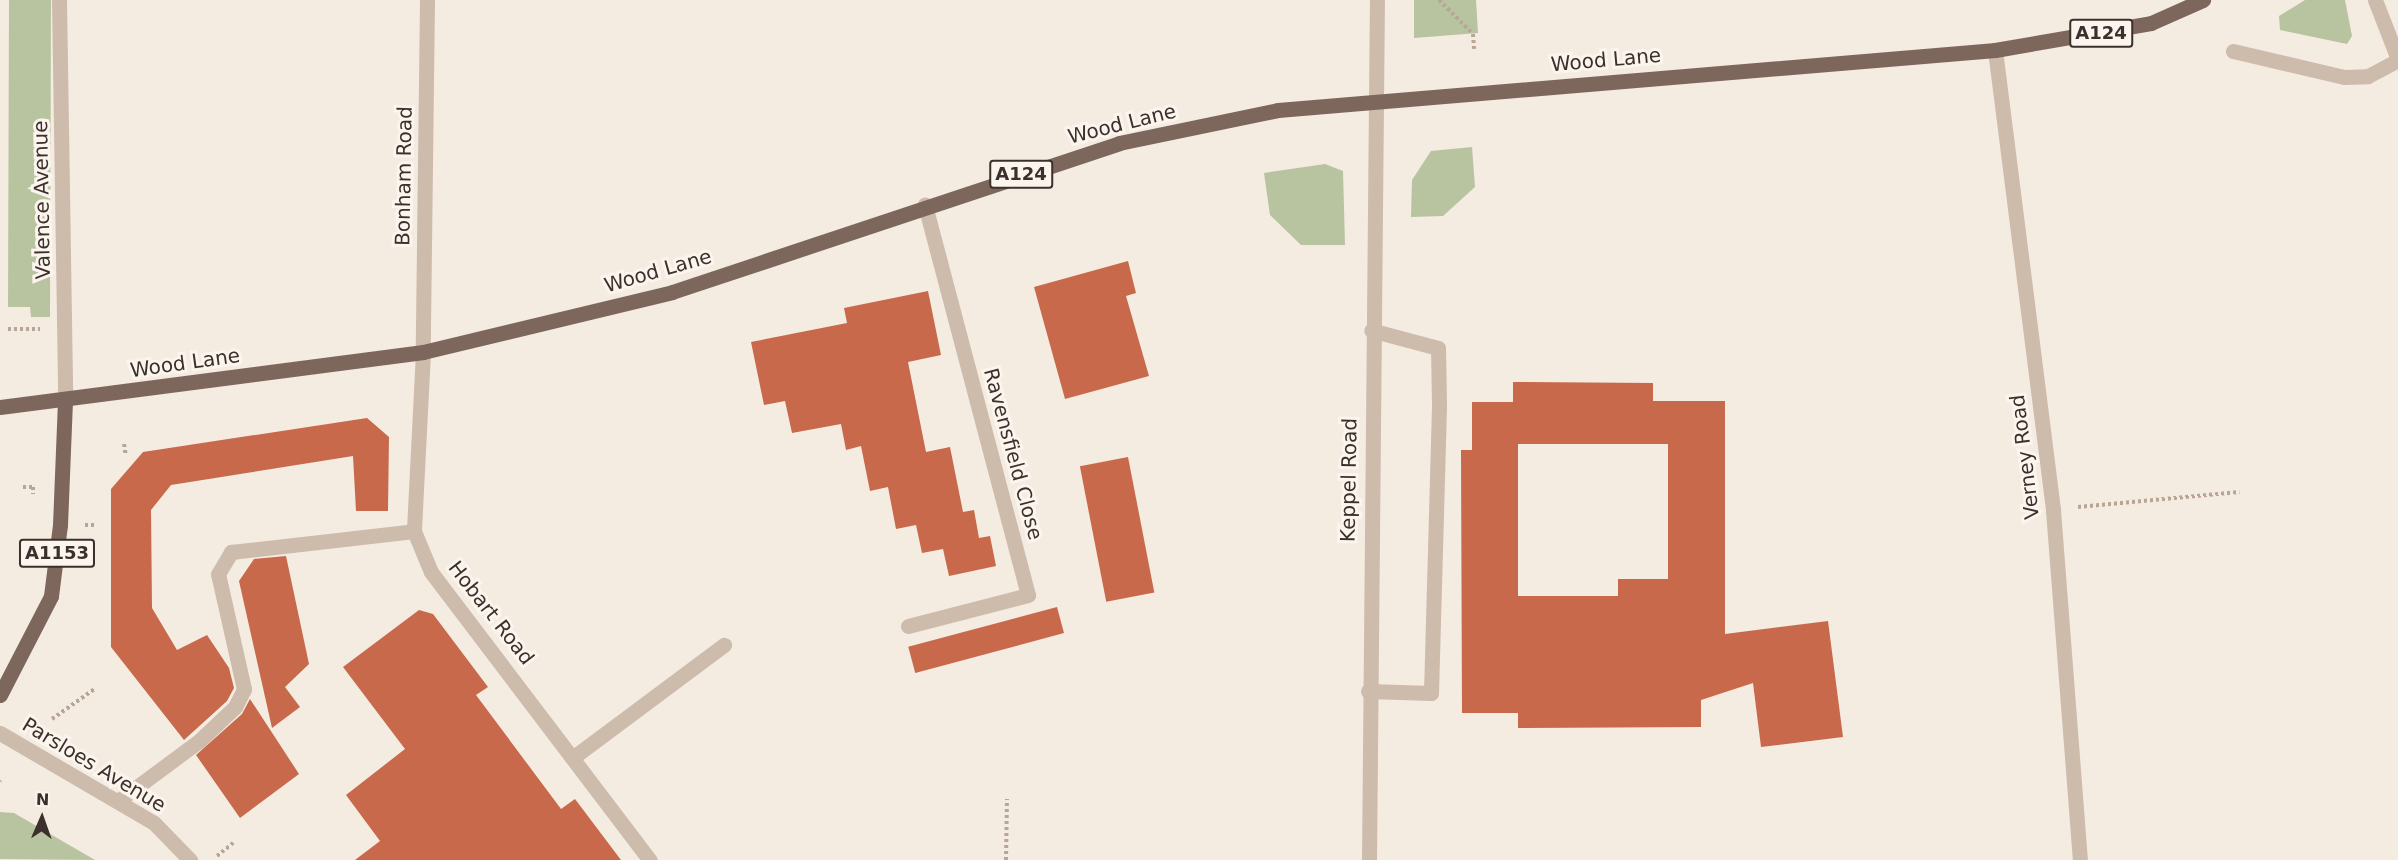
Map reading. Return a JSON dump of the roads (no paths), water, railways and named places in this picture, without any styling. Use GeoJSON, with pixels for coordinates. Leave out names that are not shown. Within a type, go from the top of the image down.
{"type":"FeatureCollection","features":[{"type":"Feature","properties":{"kind":"main road","name":"Wood Lane"},"geometry":{"type":"LineString","coordinates":[[0,407],[423,352],[672,292],[925,204],[1119,143],[1278,110],[1995,50],[2151,22],[2203,0]]}},
{"type":"Feature","properties":{"kind":"main road","name":"A1153"},"geometry":{"type":"LineString","coordinates":[[0,695],[51,596],[60,525],[65,399]]}},
{"type":"Feature","properties":{"kind":"street","name":"Valence Avenue"},"geometry":{"type":"LineString","coordinates":[[59,0],[65,399]]}},
{"type":"Feature","properties":{"kind":"street","name":"Bonham Road"},"geometry":{"type":"LineString","coordinates":[[423,352],[427,0]]}},
{"type":"Feature","properties":{"kind":"street","name":"Keppel Road"},"geometry":{"type":"LineString","coordinates":[[1369,860],[1371,330],[1377,0]]}},
{"type":"Feature","properties":{"kind":"street"},"geometry":{"type":"LineString","coordinates":[[2233,51],[2344,77],[2368,76],[2398,59],[2375,0]]}},
{"type":"Feature","properties":{"kind":"street","name":"Verney Road"},"geometry":{"type":"LineString","coordinates":[[1995,50],[2053,510],[2080,860]]}},
{"type":"Feature","properties":{"kind":"street","name":"Ravensfield Close"},"geometry":{"type":"LineString","coordinates":[[908,626],[1028,595],[925,204]]}},
{"type":"Feature","properties":{"kind":"street"},"geometry":{"type":"LineString","coordinates":[[1368,692],[1431,693],[1438,348],[1371,330]]}},
{"type":"Feature","properties":{"kind":"street","name":"Hobart Road"},"geometry":{"type":"LineString","coordinates":[[423,352],[414,531],[431,572],[575,756],[650,860]]}},
{"type":"Feature","properties":{"kind":"street"},"geometry":{"type":"LineString","coordinates":[[118,801],[200,740],[235,707],[244,689],[218,574],[231,552],[414,531]]}},
{"type":"Feature","properties":{"kind":"street"},"geometry":{"type":"LineString","coordinates":[[575,756],[724,645]]}},
{"type":"Feature","properties":{"kind":"street","name":"Parsloes Avenue"},"geometry":{"type":"LineString","coordinates":[[0,733],[154,823],[190,860]]}}]}
